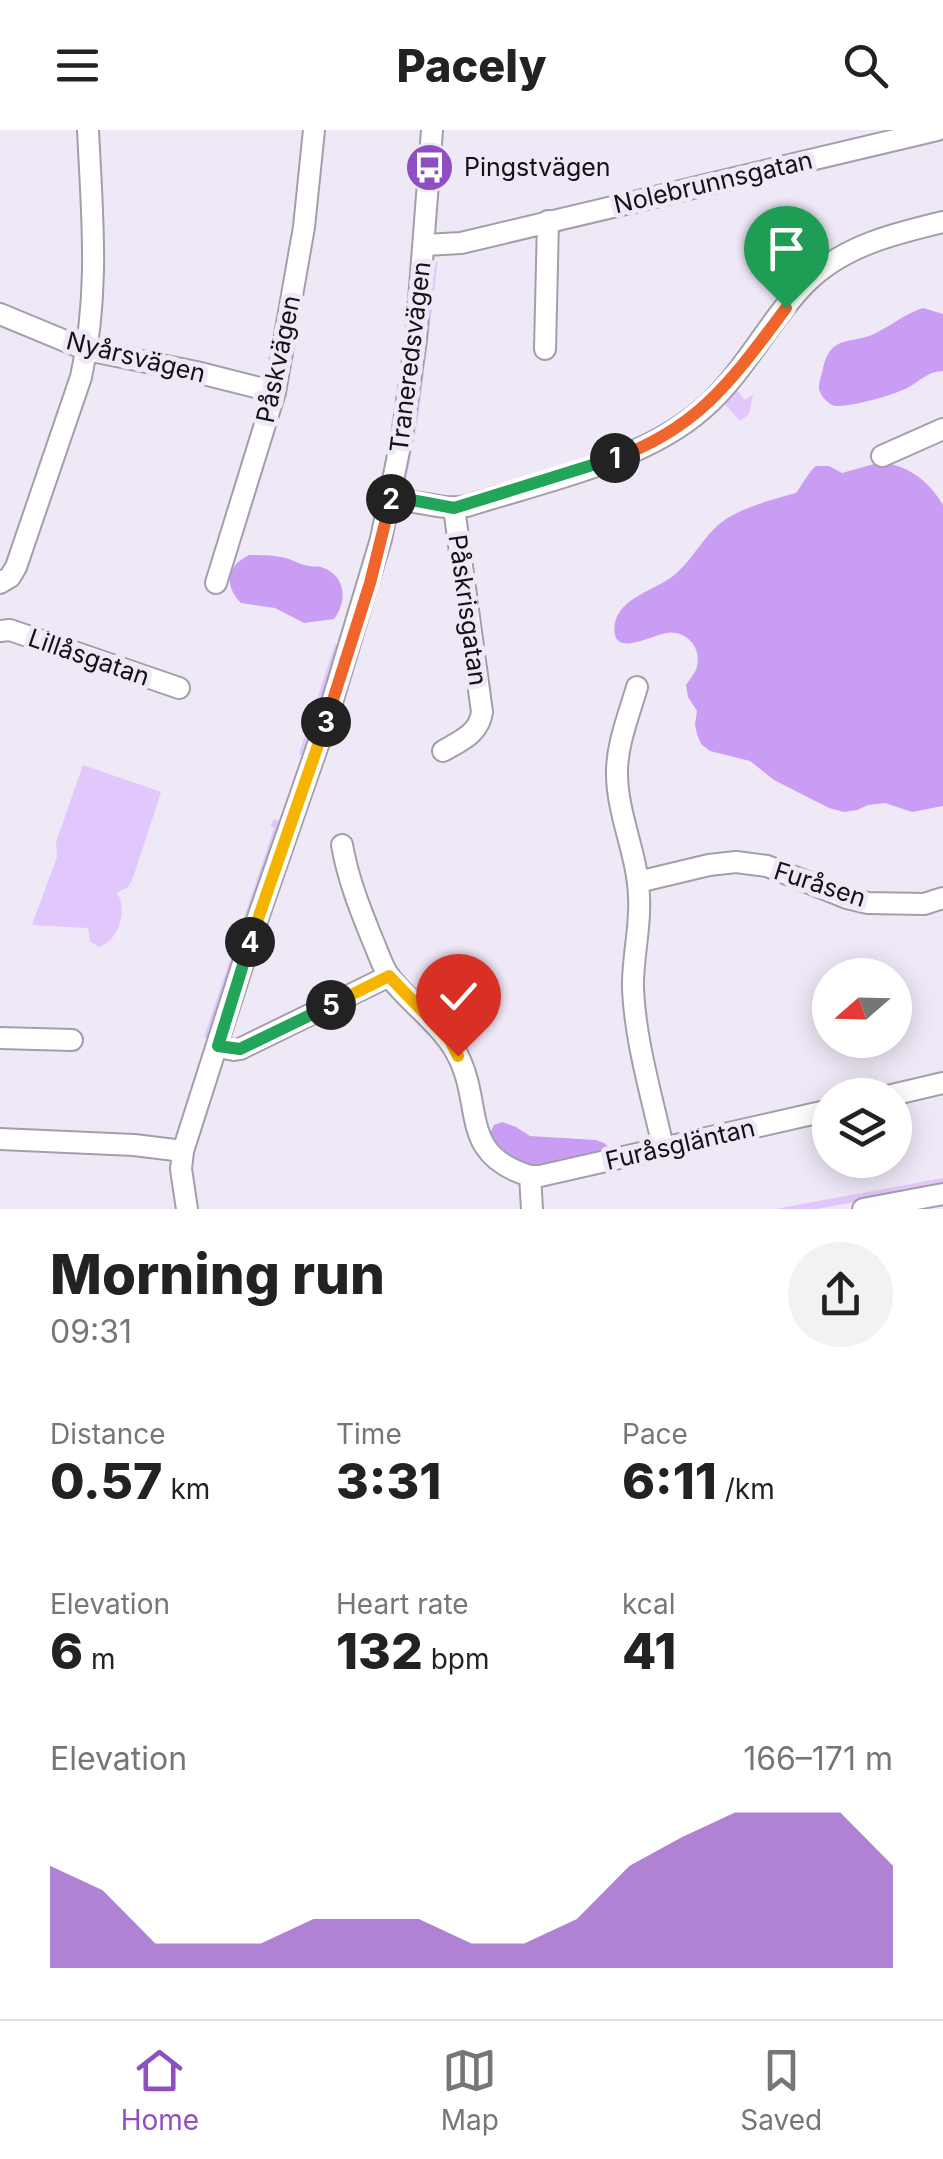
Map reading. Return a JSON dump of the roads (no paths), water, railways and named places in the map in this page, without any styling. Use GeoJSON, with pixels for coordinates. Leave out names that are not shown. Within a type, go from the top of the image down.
{"type":"FeatureCollection","features":[{"type":"Feature","properties":{"kind":"street"},"geometry":{"type":"LineString","coordinates":[[0,583],[16,567],[87,350],[94,276],[88,130]]}},
{"type":"Feature","properties":{"kind":"street","name":"Påskvägen"},"geometry":{"type":"LineString","coordinates":[[216,582],[275,392],[302,241],[314,130]]}},
{"type":"Feature","properties":{"kind":"street","name":"Traneredsvägen"},"geometry":{"type":"LineString","coordinates":[[187,1209],[181,1169],[183,1151],[253,932],[328,719],[390,500],[416,339],[432,130]]}},
{"type":"Feature","properties":{"kind":"street","name":"Nolebrunnsgatan"},"geometry":{"type":"LineString","coordinates":[[424,245],[460,242],[938,130]]}},
{"type":"Feature","properties":{"kind":"street"},"geometry":{"type":"LineString","coordinates":[[545,349],[548,221]]}},
{"type":"Feature","properties":{"kind":"street"},"geometry":{"type":"LineString","coordinates":[[390,500],[454,508],[612,460],[653,443],[706,407],[803,285],[821,269],[881,238],[943,222]]}},
{"type":"Feature","properties":{"kind":"street","name":"Nyårsvägen"},"geometry":{"type":"LineString","coordinates":[[0,314],[87,350],[275,392]]}},
{"type":"Feature","properties":{"kind":"street"},"geometry":{"type":"LineString","coordinates":[[882,456],[943,429]]}},
{"type":"Feature","properties":{"kind":"street","name":"Påskrisgatan"},"geometry":{"type":"LineString","coordinates":[[442,751],[471,735],[482,719],[454,508]]}},
{"type":"Feature","properties":{"kind":"street","name":"Lillåsgatan"},"geometry":{"type":"LineString","coordinates":[[0,631],[10,630],[178,688]]}},
{"type":"Feature","properties":{"kind":"street"},"geometry":{"type":"LineString","coordinates":[[637,686],[617,758],[616,776],[638,882],[635,1012],[663,1148]]}},
{"type":"Feature","properties":{"kind":"street"},"geometry":{"type":"LineString","coordinates":[[342,845],[358,906],[389,976],[450,1040],[469,1085],[475,1125],[486,1149],[506,1166],[530,1176],[532,1209]]}},
{"type":"Feature","properties":{"kind":"street","name":"Furåsen"},"geometry":{"type":"LineString","coordinates":[[638,882],[736,862],[767,866],[847,898],[941,904]]}},
{"type":"Feature","properties":{"kind":"street"},"geometry":{"type":"LineString","coordinates":[[218,1046],[240,1049],[389,976]]}},
{"type":"Feature","properties":{"kind":"street"},"geometry":{"type":"LineString","coordinates":[[0,1038],[72,1040]]}},
{"type":"Feature","properties":{"kind":"street"},"geometry":{"type":"LineString","coordinates":[[912,1090],[943,1083]]}},
{"type":"Feature","properties":{"kind":"street","name":"Furåsgläntan"},"geometry":{"type":"LineString","coordinates":[[530,1176],[812,1114]]}},
{"type":"Feature","properties":{"kind":"street"},"geometry":{"type":"LineString","coordinates":[[0,1139],[183,1151]]}},
{"type":"Feature","properties":{"kind":"street"},"geometry":{"type":"LineString","coordinates":[[863,1209],[943,1194]]}},
{"type":"Feature","properties":{"kind":"place","name":"Pingstvägen"},"geometry":{"type":"Point","coordinates":[429,167]}}]}
